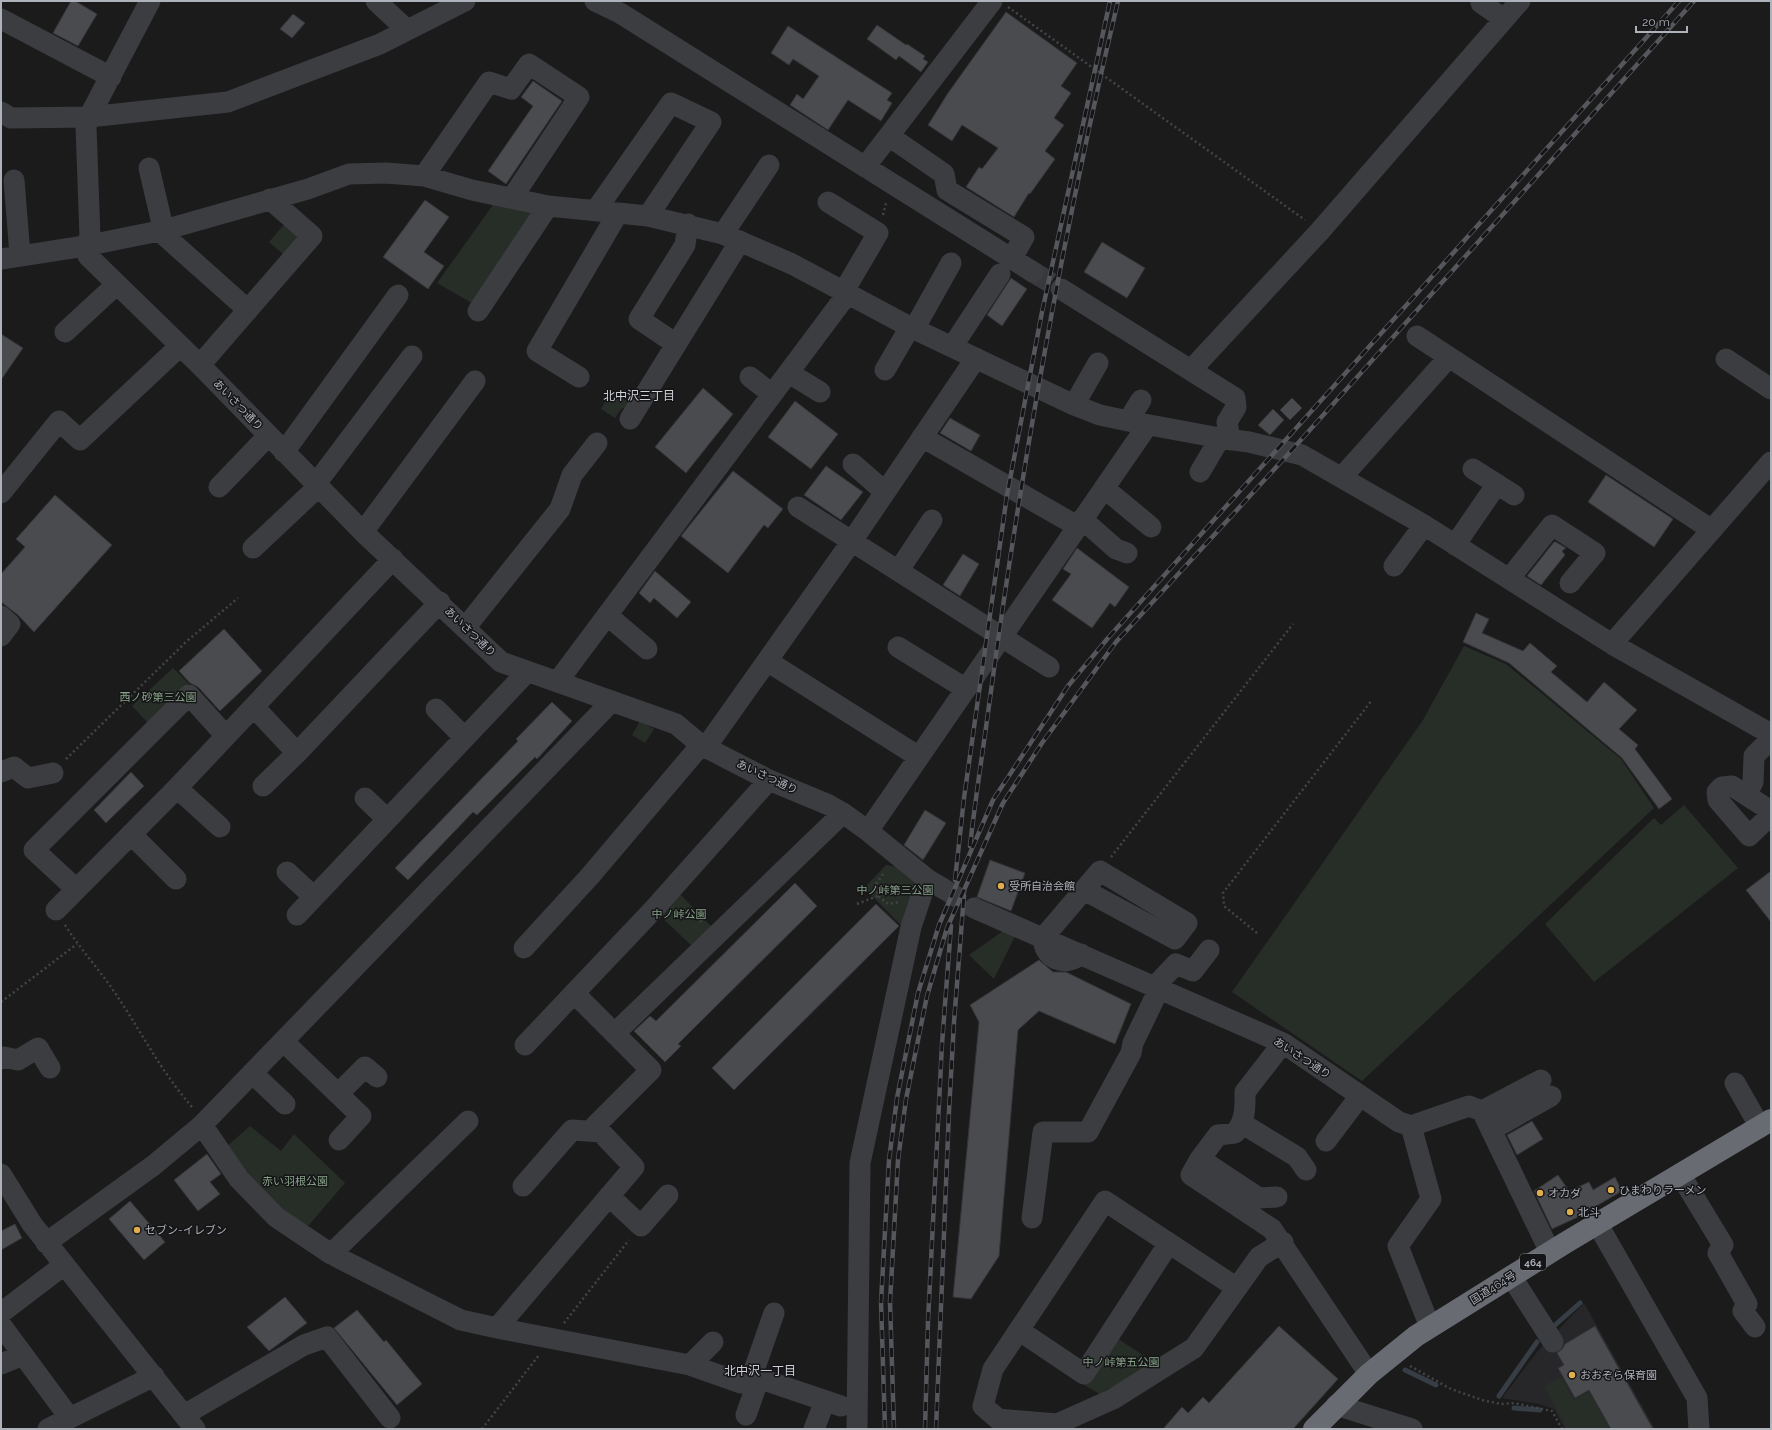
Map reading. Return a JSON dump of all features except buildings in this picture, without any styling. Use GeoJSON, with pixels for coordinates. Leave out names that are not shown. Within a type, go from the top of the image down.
{"type":"FeatureCollection","features":[{"type":"Feature","properties":{"kind":"highway","name":"国道464号"},"geometry":{"type":"LineString","coordinates":[[1314,1429],[1336,1405],[1369,1374],[1430,1327],[1550,1252],[1766,1123]]}},
{"type":"Feature","properties":{"kind":"street"},"geometry":{"type":"LineString","coordinates":[[86,246],[90,236],[86,127],[89,117],[150,1]]}},
{"type":"Feature","properties":{"kind":"street"},"geometry":{"type":"LineString","coordinates":[[376,1],[407,30]]}},
{"type":"Feature","properties":{"kind":"street"},"geometry":{"type":"LineString","coordinates":[[1,112],[11,118],[89,117],[228,102],[380,44],[464,1]]}},
{"type":"Feature","properties":{"kind":"street"},"geometry":{"type":"LineString","coordinates":[[595,1],[623,7],[865,167],[1006,266],[1033,272]]}},
{"type":"Feature","properties":{"kind":"street"},"geometry":{"type":"LineString","coordinates":[[1192,370],[1320,231],[1520,1]]}},
{"type":"Feature","properties":{"kind":"street"},"geometry":{"type":"LineString","coordinates":[[1480,2],[1504,19]]}},
{"type":"Feature","properties":{"kind":"street"},"geometry":{"type":"LineString","coordinates":[[865,167],[999,3]]}},
{"type":"Feature","properties":{"kind":"street"},"geometry":{"type":"LineString","coordinates":[[1,19],[111,77]]}},
{"type":"Feature","properties":{"kind":"street"},"geometry":{"type":"LineString","coordinates":[[424,176],[489,82],[511,89],[530,64],[579,97],[512,198]]}},
{"type":"Feature","properties":{"kind":"street"},"geometry":{"type":"LineString","coordinates":[[596,210],[671,102],[711,122],[648,216]]}},
{"type":"Feature","properties":{"kind":"street"},"geometry":{"type":"LineString","coordinates":[[889,136],[944,174],[947,190],[1024,237],[952,347]]}},
{"type":"Feature","properties":{"kind":"street"},"geometry":{"type":"LineString","coordinates":[[630,419],[676,344],[770,165]]}},
{"type":"Feature","properties":{"kind":"street"},"geometry":{"type":"LineString","coordinates":[[149,168],[165,236],[248,310]]}},
{"type":"Feature","properties":{"kind":"street"},"geometry":{"type":"LineString","coordinates":[[14,180],[10,257],[86,246],[164,230],[308,189],[349,174],[386,173],[424,176],[472,190],[548,206],[648,216],[688,224],[731,238],[792,264],[912,328],[1074,405],[1100,415],[1291,450],[1302,455],[1424,525],[1612,644],[1770,733],[1754,756],[1753,782],[1746,795]]}},
{"type":"Feature","properties":{"kind":"street"},"geometry":{"type":"LineString","coordinates":[[200,365],[312,236],[270,199]]}},
{"type":"Feature","properties":{"kind":"street"},"geometry":{"type":"LineString","coordinates":[[558,682],[789,373],[846,292],[878,232],[828,202]]}},
{"type":"Feature","properties":{"kind":"street"},"geometry":{"type":"LineString","coordinates":[[477,310],[548,206]]}},
{"type":"Feature","properties":{"kind":"street"},"geometry":{"type":"LineString","coordinates":[[579,376],[537,351],[618,213]]}},
{"type":"Feature","properties":{"kind":"street"},"geometry":{"type":"LineString","coordinates":[[676,344],[639,319],[685,245],[688,224]]}},
{"type":"Feature","properties":{"kind":"street","name":"あいさつ通り"},"geometry":{"type":"LineString","coordinates":[[86,246],[88,256],[200,365],[317,486],[363,532],[440,602],[464,628],[501,662],[676,724],[704,746],[769,780],[829,805],[844,813],[868,830],[935,884],[910,927],[860,1163],[857,1429]]}},
{"type":"Feature","properties":{"kind":"street"},"geometry":{"type":"LineString","coordinates":[[885,370],[951,263]]}},
{"type":"Feature","properties":{"kind":"street"},"geometry":{"type":"LineString","coordinates":[[65,332],[117,284]]}},
{"type":"Feature","properties":{"kind":"street"},"geometry":{"type":"LineString","coordinates":[[1061,289],[1235,398],[1236,407],[1227,422],[1225,439],[1200,472]]}},
{"type":"Feature","properties":{"kind":"street"},"geometry":{"type":"LineString","coordinates":[[284,452],[398,295]]}},
{"type":"Feature","properties":{"kind":"street"},"geometry":{"type":"LineString","coordinates":[[1417,336],[1712,530]]}},
{"type":"Feature","properties":{"kind":"street"},"geometry":{"type":"LineString","coordinates":[[1,493],[60,421],[80,440],[180,346]]}},
{"type":"Feature","properties":{"kind":"street"},"geometry":{"type":"LineString","coordinates":[[253,548],[317,486],[412,356]]}},
{"type":"Feature","properties":{"kind":"street"},"geometry":{"type":"LineString","coordinates":[[1342,477],[1449,357]]}},
{"type":"Feature","properties":{"kind":"street"},"geometry":{"type":"LineString","coordinates":[[524,948],[590,876],[704,746],[767,661],[852,541],[976,358]]}},
{"type":"Feature","properties":{"kind":"street"},"geometry":{"type":"LineString","coordinates":[[1726,359],[1771,389]]}},
{"type":"Feature","properties":{"kind":"street"},"geometry":{"type":"LineString","coordinates":[[1074,405],[1098,363]]}},
{"type":"Feature","properties":{"kind":"street"},"geometry":{"type":"LineString","coordinates":[[789,373],[820,392]]}},
{"type":"Feature","properties":{"kind":"street"},"geometry":{"type":"LineString","coordinates":[[750,377],[772,394]]}},
{"type":"Feature","properties":{"kind":"street"},"geometry":{"type":"LineString","coordinates":[[363,532],[475,381]]}},
{"type":"Feature","properties":{"kind":"street"},"geometry":{"type":"LineString","coordinates":[[868,830],[1104,488],[1138,423],[1141,400]]}},
{"type":"Feature","properties":{"kind":"street"},"geometry":{"type":"LineString","coordinates":[[219,487],[268,436]]}},
{"type":"Feature","properties":{"kind":"street"},"geometry":{"type":"LineString","coordinates":[[922,438],[1079,523],[1116,549],[1127,553]]}},
{"type":"Feature","properties":{"kind":"street"},"geometry":{"type":"LineString","coordinates":[[464,628],[560,509],[572,475],[597,442]]}},
{"type":"Feature","properties":{"kind":"street"},"geometry":{"type":"LineString","coordinates":[[1612,644],[1771,462]]}},
{"type":"Feature","properties":{"kind":"street"},"geometry":{"type":"LineString","coordinates":[[853,464],[885,492]]}},
{"type":"Feature","properties":{"kind":"street"},"geometry":{"type":"LineString","coordinates":[[1455,545],[1506,489],[1473,469]]}},
{"type":"Feature","properties":{"kind":"street"},"geometry":{"type":"LineString","coordinates":[[1104,488],[1151,527]]}},
{"type":"Feature","properties":{"kind":"street"},"geometry":{"type":"LineString","coordinates":[[798,507],[1049,667]]}},
{"type":"Feature","properties":{"kind":"street"},"geometry":{"type":"LineString","coordinates":[[899,570],[932,520]]}},
{"type":"Feature","properties":{"kind":"street"},"geometry":{"type":"LineString","coordinates":[[1394,566],[1424,525]]}},
{"type":"Feature","properties":{"kind":"street"},"geometry":{"type":"LineString","coordinates":[[1509,579],[1552,525],[1595,553],[1570,583]]}},
{"type":"Feature","properties":{"kind":"street"},"geometry":{"type":"LineString","coordinates":[[56,910],[177,788],[393,559]]}},
{"type":"Feature","properties":{"kind":"street"},"geometry":{"type":"LineString","coordinates":[[263,786],[297,753],[440,602]]}},
{"type":"Feature","properties":{"kind":"street"},"geometry":{"type":"LineString","coordinates":[[608,615],[647,649]]}},
{"type":"Feature","properties":{"kind":"street"},"geometry":{"type":"LineString","coordinates":[[1,616],[10,624],[1,636]]}},
{"type":"Feature","properties":{"kind":"street"},"geometry":{"type":"LineString","coordinates":[[898,647],[966,689]]}},
{"type":"Feature","properties":{"kind":"street"},"geometry":{"type":"LineString","coordinates":[[767,661],[918,757]]}},
{"type":"Feature","properties":{"kind":"street"},"geometry":{"type":"LineString","coordinates":[[297,915],[527,672]]}},
{"type":"Feature","properties":{"kind":"street"},"geometry":{"type":"LineString","coordinates":[[76,889],[30,854],[189,695],[226,736]]}},
{"type":"Feature","properties":{"kind":"street"},"geometry":{"type":"LineString","coordinates":[[46,1243],[154,1165],[202,1125],[612,701]]}},
{"type":"Feature","properties":{"kind":"street"},"geometry":{"type":"LineString","coordinates":[[254,707],[297,753]]}},
{"type":"Feature","properties":{"kind":"street"},"geometry":{"type":"LineString","coordinates":[[436,709],[464,737]]}},
{"type":"Feature","properties":{"kind":"street"},"geometry":{"type":"LineString","coordinates":[[1,772],[14,767],[28,778],[53,773]]}},
{"type":"Feature","properties":{"kind":"street"},"geometry":{"type":"LineString","coordinates":[[525,1045],[654,910],[769,780]]}},
{"type":"Feature","properties":{"kind":"street"},"geometry":{"type":"LineString","coordinates":[[1771,811],[1732,786],[1722,787],[1717,792],[1718,800],[1749,836],[1771,815]]}},
{"type":"Feature","properties":{"kind":"street"},"geometry":{"type":"LineString","coordinates":[[177,788],[220,827]]}},
{"type":"Feature","properties":{"kind":"street"},"geometry":{"type":"LineString","coordinates":[[365,798],[387,819]]}},
{"type":"Feature","properties":{"kind":"street"},"geometry":{"type":"LineString","coordinates":[[614,1033],[844,813]]}},
{"type":"Feature","properties":{"kind":"street"},"geometry":{"type":"LineString","coordinates":[[131,834],[176,879]]}},
{"type":"Feature","properties":{"kind":"street"},"geometry":{"type":"LineString","coordinates":[[1043,938],[1100,871],[1187,923],[1175,939],[1084,890]]}},
{"type":"Feature","properties":{"kind":"street"},"geometry":{"type":"LineString","coordinates":[[287,872],[314,897]]}},
{"type":"Feature","properties":{"kind":"street","name":"あいさつ通り"},"geometry":{"type":"LineString","coordinates":[[974,908],[1283,1043],[1399,1122],[1411,1126]]}},
{"type":"Feature","properties":{"kind":"street"},"geometry":{"type":"LineString","coordinates":[[1032,1218],[1043,1132],[1088,1132],[1131,1053],[1133,1043],[1160,989],[1160,981],[1176,964],[1193,971],[1209,950]]}},
{"type":"Feature","properties":{"kind":"street"},"geometry":{"type":"LineString","coordinates":[[497,1328],[634,1167],[595,1126],[651,1070],[574,993]]}},
{"type":"Feature","properties":{"kind":"street"},"geometry":{"type":"LineString","coordinates":[[283,1041],[361,1116],[339,1140]]}},
{"type":"Feature","properties":{"kind":"street"},"geometry":{"type":"LineString","coordinates":[[1283,1043],[1245,1092],[1246,1108],[1243,1124],[1235,1133],[1218,1135],[1200,1159],[1191,1175],[1262,1203],[1272,1228],[1283,1242],[1369,1374]]}},
{"type":"Feature","properties":{"kind":"street"},"geometry":{"type":"LineString","coordinates":[[2,1056],[18,1060],[38,1048],[50,1068]]}},
{"type":"Feature","properties":{"kind":"street"},"geometry":{"type":"LineString","coordinates":[[338,1094],[365,1067],[377,1077]]}},
{"type":"Feature","properties":{"kind":"street"},"geometry":{"type":"LineString","coordinates":[[252,1073],[285,1104]]}},
{"type":"Feature","properties":{"kind":"street"},"geometry":{"type":"LineString","coordinates":[[1735,1082],[1766,1123]]}},
{"type":"Feature","properties":{"kind":"street"},"geometry":{"type":"LineString","coordinates":[[1430,1327],[1398,1246],[1431,1199],[1411,1126],[1469,1106],[1482,1111],[1546,1088],[1491,1130]]}},
{"type":"Feature","properties":{"kind":"street"},"geometry":{"type":"LineString","coordinates":[[1326,1141],[1360,1096]]}},
{"type":"Feature","properties":{"kind":"street"},"geometry":{"type":"LineString","coordinates":[[1482,1111],[1550,1252]]}},
{"type":"Feature","properties":{"kind":"street"},"geometry":{"type":"LineString","coordinates":[[331,1254],[468,1121]]}},
{"type":"Feature","properties":{"kind":"street"},"geometry":{"type":"LineString","coordinates":[[1243,1124],[1297,1157],[1306,1170]]}},
{"type":"Feature","properties":{"kind":"street"},"geometry":{"type":"LineString","coordinates":[[202,1125],[239,1179],[276,1217],[331,1254],[461,1320],[690,1365],[741,1383],[756,1377],[833,1403],[814,1429]]}},
{"type":"Feature","properties":{"kind":"street"},"geometry":{"type":"LineString","coordinates":[[523,1186],[572,1130],[601,1132]]}},
{"type":"Feature","properties":{"kind":"street"},"geometry":{"type":"LineString","coordinates":[[1,1174],[32,1224],[46,1243],[154,1376],[189,1422],[304,1345],[327,1336],[390,1418]]}},
{"type":"Feature","properties":{"kind":"street"},"geometry":{"type":"LineString","coordinates":[[1680,1174],[1723,1245],[1718,1253],[1747,1304],[1744,1311],[1755,1327]]}},
{"type":"Feature","properties":{"kind":"street"},"geometry":{"type":"LineString","coordinates":[[609,1196],[641,1226],[668,1195]]}},
{"type":"Feature","properties":{"kind":"street"},"geometry":{"type":"LineString","coordinates":[[1237,1288],[1105,1201],[1020,1331],[993,1368],[982,1406],[998,1418],[1057,1424],[1113,1399],[1194,1348],[1260,1258],[1283,1242]]}},
{"type":"Feature","properties":{"kind":"street"},"geometry":{"type":"LineString","coordinates":[[1597,1224],[1697,1398],[1699,1429]]}},
{"type":"Feature","properties":{"kind":"street"},"geometry":{"type":"LineString","coordinates":[[1020,1331],[1084,1374],[1169,1243]]}},
{"type":"Feature","properties":{"kind":"street"},"geometry":{"type":"LineString","coordinates":[[1,1313],[64,1265]]}},
{"type":"Feature","properties":{"kind":"street"},"geometry":{"type":"LineString","coordinates":[[1512,1276],[1553,1342]]}},
{"type":"Feature","properties":{"kind":"street"},"geometry":{"type":"LineString","coordinates":[[746,1415],[774,1313]]}},
{"type":"Feature","properties":{"kind":"street"},"geometry":{"type":"LineString","coordinates":[[1,1325],[69,1417]]}},
{"type":"Feature","properties":{"kind":"street"},"geometry":{"type":"LineString","coordinates":[[690,1365],[713,1342]]}},
{"type":"Feature","properties":{"kind":"street"},"geometry":{"type":"LineString","coordinates":[[1,1364],[23,1355]]}},
{"type":"Feature","properties":{"kind":"street"},"geometry":{"type":"LineString","coordinates":[[48,1429],[69,1417],[154,1376]]}},
{"type":"Feature","properties":{"kind":"street"},"geometry":{"type":"LineString","coordinates":[[1336,1405],[1412,1429]]}},
{"type":"Feature","properties":{"kind":"path"},"geometry":{"type":"LineString","coordinates":[[999,3],[1320,231]]}},
{"type":"Feature","properties":{"kind":"path"},"geometry":{"type":"LineString","coordinates":[[886,208],[887,204]]}},
{"type":"Feature","properties":{"kind":"path"},"geometry":{"type":"LineString","coordinates":[[53,773],[103,721],[187,641],[238,598]]}},
{"type":"Feature","properties":{"kind":"path"},"geometry":{"type":"LineString","coordinates":[[1100,871],[1292,624]]}},
{"type":"Feature","properties":{"kind":"path"},"geometry":{"type":"LineString","coordinates":[[1257,933],[1224,906],[1223,894],[1372,700]]}},
{"type":"Feature","properties":{"kind":"path"},"geometry":{"type":"LineString","coordinates":[[883,874],[876,884],[878,896],[888,904],[900,902],[905,898]]}},
{"type":"Feature","properties":{"kind":"path"},"geometry":{"type":"LineString","coordinates":[[857,904],[878,896]]}},
{"type":"Feature","properties":{"kind":"path"},"geometry":{"type":"LineString","coordinates":[[56,910],[77,944],[111,986],[177,1090],[201,1118],[202,1125]]}},
{"type":"Feature","properties":{"kind":"path"},"geometry":{"type":"LineString","coordinates":[[654,910],[691,911],[715,936]]}},
{"type":"Feature","properties":{"kind":"path"},"geometry":{"type":"LineString","coordinates":[[1,1002],[77,944]]}},
{"type":"Feature","properties":{"kind":"path"},"geometry":{"type":"LineString","coordinates":[[482,1429],[641,1226]]}},
{"type":"Feature","properties":{"kind":"path"},"geometry":{"type":"LineString","coordinates":[[1393,1354],[1438,1382],[1465,1395],[1501,1404],[1514,1403],[1552,1411],[1562,1429]]}},
{"type":"Feature","properties":{"kind":"shaded area","name":"おおぞら保育園"},"geometry":{"type":"Polygon","coordinates":[[[1584,1303],[1655,1429],[1565,1429],[1554,1409],[1539,1404],[1502,1398],[1537,1352],[1584,1303]]]}},
{"type":"Feature","properties":{"kind":"green space"},"geometry":{"type":"Polygon","coordinates":[[[495,202],[530,210],[533,216],[472,303],[437,283],[495,202]]]}},
{"type":"Feature","properties":{"kind":"green space"},"geometry":{"type":"Polygon","coordinates":[[[287,221],[299,239],[284,255],[269,242],[287,221]]]}},
{"type":"Feature","properties":{"kind":"green space"},"geometry":{"type":"Polygon","coordinates":[[[611,391],[630,403],[628,407],[621,409],[615,418],[601,409],[611,391]]]}},
{"type":"Feature","properties":{"kind":"green space"},"geometry":{"type":"Polygon","coordinates":[[[1464,646],[1506,664],[1621,759],[1654,808],[1362,1081],[1232,992],[1423,720],[1464,646]]]}},
{"type":"Feature","properties":{"kind":"green space","name":"西ノ砂第三公園"},"geometry":{"type":"Polygon","coordinates":[[[173,668],[189,684],[148,723],[132,706],[173,668]]]}},
{"type":"Feature","properties":{"kind":"green space"},"geometry":{"type":"Polygon","coordinates":[[[640,721],[654,729],[645,743],[632,735],[640,721]]]}},
{"type":"Feature","properties":{"kind":"green space"},"geometry":{"type":"Polygon","coordinates":[[[1684,805],[1738,868],[1594,982],[1545,924],[1654,818],[1661,825],[1684,805]]]}},
{"type":"Feature","properties":{"kind":"green space","name":"中ノ峠第三公園"},"geometry":{"type":"Polygon","coordinates":[[[886,865],[899,867],[917,881],[905,929],[864,888],[886,865]]]}},
{"type":"Feature","properties":{"kind":"green space","name":"中ノ峠公園"},"geometry":{"type":"Polygon","coordinates":[[[678,892],[714,929],[694,948],[659,915],[678,892]]]}},
{"type":"Feature","properties":{"kind":"green space"},"geometry":{"type":"Polygon","coordinates":[[[1003,931],[1015,936],[994,979],[969,955],[1003,931]]]}},
{"type":"Feature","properties":{"kind":"green space","name":"赤い羽根公園"},"geometry":{"type":"Polygon","coordinates":[[[250,1126],[281,1151],[294,1134],[345,1183],[309,1225],[297,1223],[274,1207],[262,1195],[225,1148],[250,1126]]]}},
{"type":"Feature","properties":{"kind":"green space","name":"中ノ峠第五公園"},"geometry":{"type":"Polygon","coordinates":[[[1117,1338],[1155,1363],[1100,1394],[1084,1385],[1117,1338]]]}},
{"type":"Feature","properties":{"kind":"green space"},"geometry":{"type":"Polygon","coordinates":[[[1561,1377],[1574,1400],[1589,1392],[1610,1429],[1567,1429],[1544,1386],[1561,1377]]]}},
{"type":"Feature","properties":{"kind":"waterway"},"geometry":{"type":"LineString","coordinates":[[1554,1326],[1580,1303]]}},
{"type":"Feature","properties":{"kind":"waterway"},"geometry":{"type":"LineString","coordinates":[[1499,1396],[1537,1342]]}},
{"type":"Feature","properties":{"kind":"waterway"},"geometry":{"type":"LineString","coordinates":[[1405,1370],[1436,1385]]}},
{"type":"Feature","properties":{"kind":"waterway"},"geometry":{"type":"LineString","coordinates":[[1514,1408],[1540,1410]]}},
{"type":"Feature","properties":{"kind":"tunnel"},"geometry":{"type":"LineString","coordinates":[[1033,272],[1061,289]]}},
{"type":"Feature","properties":{"kind":"tunnel"},"geometry":{"type":"LineString","coordinates":[[944,889],[974,908]]}},
{"type":"Feature","properties":{"kind":"railway"},"geometry":{"type":"LineString","coordinates":[[955,880],[964,798],[1007,495],[1042,312],[1110,1]]}},
{"type":"Feature","properties":{"kind":"railway"},"geometry":{"type":"LineString","coordinates":[[970,846],[1000,623],[1028,445],[1079,178],[1118,1]]}},
{"type":"Feature","properties":{"kind":"railway"},"geometry":{"type":"LineString","coordinates":[[885,1429],[881,1302],[889,1160],[897,1098],[918,993],[939,925],[993,800],[1068,686],[1108,638],[1679,1]]}},
{"type":"Feature","properties":{"kind":"railway"},"geometry":{"type":"LineString","coordinates":[[894,1429],[890,1302],[898,1160],[906,1099],[927,996],[947,928],[1003,803],[1042,743],[1116,642],[1291,451],[1694,1]]}},
{"type":"Feature","properties":{"kind":"railway"},"geometry":{"type":"LineString","coordinates":[[936,1429],[949,1111],[964,895]]}},
{"type":"Feature","properties":{"kind":"railway"},"geometry":{"type":"LineString","coordinates":[[925,1429],[928,1321],[942,1044],[951,926]]}},
{"type":"Feature","properties":{"kind":"place","name":"受所自治会館"},"geometry":{"type":"Point","coordinates":[1001,886]}},
{"type":"Feature","properties":{"kind":"place","name":"ひまわりラーメン"},"geometry":{"type":"Point","coordinates":[1611,1190]}},
{"type":"Feature","properties":{"kind":"place","name":"オカダ"},"geometry":{"type":"Point","coordinates":[1540,1193]}},
{"type":"Feature","properties":{"kind":"place","name":"北斗"},"geometry":{"type":"Point","coordinates":[1570,1212]}},
{"type":"Feature","properties":{"kind":"place","name":"セブン-イレブン"},"geometry":{"type":"Point","coordinates":[137,1230]}},
{"type":"Feature","properties":{"kind":"place","name":"おおぞら保育園"},"geometry":{"type":"Point","coordinates":[1572,1375]}},
{"type":"Feature","properties":{"kind":"district","name":"北中沢三丁目"},"geometry":{"type":"Point","coordinates":[639,396]}},
{"type":"Feature","properties":{"kind":"district","name":"北中沢一丁目"},"geometry":{"type":"Point","coordinates":[760,1371]}}]}
